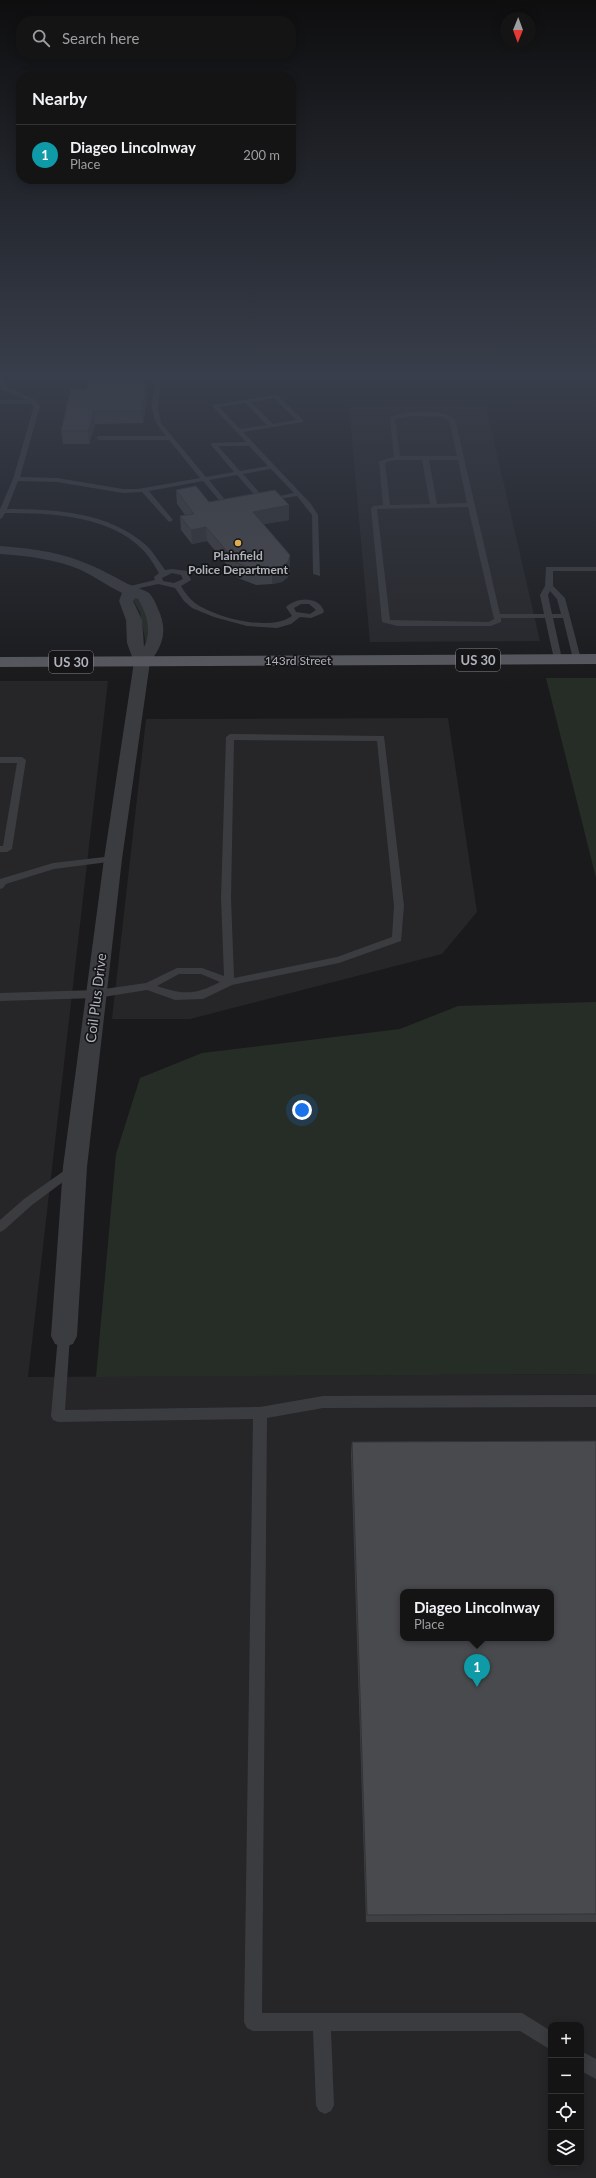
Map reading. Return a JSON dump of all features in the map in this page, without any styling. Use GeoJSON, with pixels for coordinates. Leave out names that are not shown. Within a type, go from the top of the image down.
{"type":"FeatureCollection","features":[{"type":"Feature","properties":{"kind":"main road","name":"143rd Street"},"geometry":{"type":"LineString","coordinates":[[0,662],[596,659]]}},
{"type":"Feature","properties":{"kind":"street"},"geometry":{"type":"LineString","coordinates":[[0,550],[54,557],[87,567],[127,591]]}},
{"type":"Feature","properties":{"kind":"street","name":"Coil Plus Drive"},"geometry":{"type":"LineString","coordinates":[[64,1336],[75,1166],[113,859],[142,662],[135,643],[134,620],[126,601],[127,591]]}},
{"type":"Feature","properties":{"kind":"lane"},"geometry":{"type":"LineString","coordinates":[[15,481],[10,496],[1,513],[57,514],[102,524],[118,530],[144,546],[153,556],[163,573]]}},
{"type":"Feature","properties":{"kind":"lane"},"geometry":{"type":"LineString","coordinates":[[61,481],[123,491],[144,490],[196,481]]}},
{"type":"Feature","properties":{"kind":"lane"},"geometry":{"type":"LineString","coordinates":[[206,481],[227,506]]}},
{"type":"Feature","properties":{"kind":"lane"},"geometry":{"type":"LineString","coordinates":[[246,481],[263,501],[300,494]]}},
{"type":"Feature","properties":{"kind":"lane"},"geometry":{"type":"LineString","coordinates":[[287,481],[300,494],[315,515],[317,574]]}},
{"type":"Feature","properties":{"kind":"lane"},"geometry":{"type":"LineString","coordinates":[[384,481],[387,506]]}},
{"type":"Feature","properties":{"kind":"lane"},"geometry":{"type":"LineString","coordinates":[[429,481],[434,506]]}},
{"type":"Feature","properties":{"kind":"lane"},"geometry":{"type":"LineString","coordinates":[[466,481],[498,620],[491,624],[397,624],[386,622],[374,510],[379,506],[471,505]]}},
{"type":"Feature","properties":{"kind":"lane"},"geometry":{"type":"LineString","coordinates":[[144,490],[170,520]]}},
{"type":"Feature","properties":{"kind":"lane"},"geometry":{"type":"LineString","coordinates":[[0,496],[10,496]]}},
{"type":"Feature","properties":{"kind":"lane"},"geometry":{"type":"LineString","coordinates":[[558,659],[544,595],[550,586],[549,569],[596,568]]}},
{"type":"Feature","properties":{"kind":"lane"},"geometry":{"type":"LineString","coordinates":[[127,591],[159,581],[167,585],[177,585],[187,580],[187,575],[177,571],[163,573],[158,577],[159,581]]}},
{"type":"Feature","properties":{"kind":"lane"},"geometry":{"type":"LineString","coordinates":[[177,585],[184,596],[194,605],[227,619],[242,623],[277,625],[289,623],[297,616]]}},
{"type":"Feature","properties":{"kind":"lane"},"geometry":{"type":"LineString","coordinates":[[550,586],[561,598],[577,659]]}},
{"type":"Feature","properties":{"kind":"lane"},"geometry":{"type":"LineString","coordinates":[[497,616],[566,616]]}},
{"type":"Feature","properties":{"kind":"lane"},"geometry":{"type":"LineString","coordinates":[[148,986],[175,996],[203,995],[229,982],[339,960],[397,940],[399,906],[381,738],[230,737],[226,898],[229,982]]}},
{"type":"Feature","properties":{"kind":"lane"},"geometry":{"type":"LineString","coordinates":[[0,760],[22,760],[7,849],[0,849]]}},
{"type":"Feature","properties":{"kind":"lane"},"geometry":{"type":"LineString","coordinates":[[0,886],[2,882],[53,866],[113,859]]}},
{"type":"Feature","properties":{"kind":"lane"},"geometry":{"type":"LineString","coordinates":[[0,997],[96,994],[148,986],[177,971],[202,971],[229,982]]}},
{"type":"Feature","properties":{"kind":"lane"},"geometry":{"type":"LineString","coordinates":[[0,1227],[28,1202],[75,1166]]}},
{"type":"Feature","properties":{"kind":"lane"},"geometry":{"type":"LineString","coordinates":[[64,1336],[58,1416],[260,1413],[323,1402],[596,1401]]}},
{"type":"Feature","properties":{"kind":"lane"},"geometry":{"type":"LineString","coordinates":[[260,1413],[253,2022],[522,2022],[548,2039]]}},
{"type":"Feature","properties":{"kind":"lane"},"geometry":{"type":"LineString","coordinates":[[322,2022],[326,2105]]}},
{"type":"Feature","properties":{"kind":"lane"},"geometry":{"type":"LineString","coordinates":[[584,2062],[596,2070]]}},
{"type":"Feature","properties":{"kind":"shaded area"},"geometry":{"type":"Polygon","coordinates":[[[356,481],[503,481],[540,641],[370,642],[356,481]]]}},
{"type":"Feature","properties":{"kind":"shaded area"},"geometry":{"type":"Polygon","coordinates":[[[132,598],[137,598],[147,615],[148,631],[146,644],[140,612],[132,598]]]}},
{"type":"Feature","properties":{"kind":"shaded area"},"geometry":{"type":"Polygon","coordinates":[[[546,678],[596,678],[596,878],[546,678]]]}},
{"type":"Feature","properties":{"kind":"shaded area"},"geometry":{"type":"Polygon","coordinates":[[[0,681],[108,681],[28,1377],[596,1374],[596,2178],[0,2178],[0,681]]]}},
{"type":"Feature","properties":{"kind":"shaded area"},"geometry":{"type":"Polygon","coordinates":[[[448,718],[477,912],[442,954],[190,1019],[112,1019],[146,719],[448,718]]]}},
{"type":"Feature","properties":{"kind":"shaded area"},"geometry":{"type":"Polygon","coordinates":[[[596,1002],[596,1374],[96,1377],[116,1154],[140,1078],[202,1053],[400,1029],[458,1006],[596,1002]]]}},
{"type":"Feature","properties":{"kind":"building","name":"Plainfield Police Department"},"geometry":{"type":"Polygon","coordinates":[[[196,486],[209,502],[275,490],[289,505],[253,512],[290,555],[288,562],[281,567],[256,570],[237,563],[206,527],[191,530],[180,516],[194,514],[176,490],[196,486]]]}},
{"type":"Feature","properties":{"kind":"building"},"geometry":{"type":"Polygon","coordinates":[[[596,1441],[596,1914],[367,1915],[352,1442],[596,1441]]]}},
{"type":"Feature","properties":{"kind":"place","name":"Plainfield Police Department"},"geometry":{"type":"Point","coordinates":[238,543]}},
{"type":"Feature","properties":{"kind":"place","name":"Diageo Lincolnway"},"geometry":{"type":"Point","coordinates":[477,1687]}}]}
